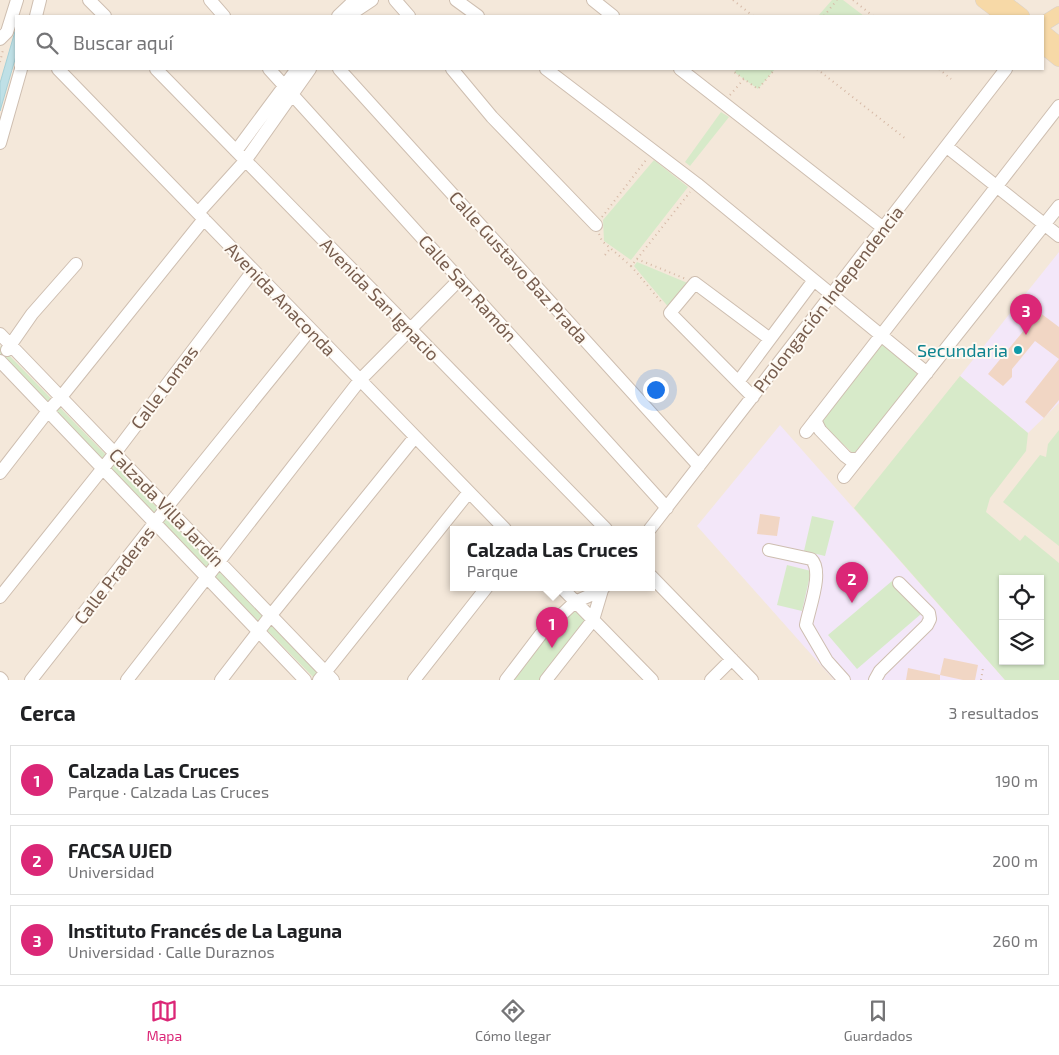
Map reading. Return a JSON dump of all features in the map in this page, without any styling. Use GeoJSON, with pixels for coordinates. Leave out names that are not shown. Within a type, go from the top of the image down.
{"type":"FeatureCollection","features":[{"type":"Feature","properties":{"kind":"main road"},"geometry":{"type":"LineString","coordinates":[[983,0],[1003,15]]}},
{"type":"Feature","properties":{"kind":"main road"},"geometry":{"type":"LineString","coordinates":[[1001,0],[1021,15]]}},
{"type":"Feature","properties":{"kind":"main road"},"geometry":{"type":"LineString","coordinates":[[1044,23],[1059,14]]}},
{"type":"Feature","properties":{"kind":"main road"},"geometry":{"type":"LineString","coordinates":[[1044,33],[1059,45]]}},
{"type":"Feature","properties":{"kind":"main road"},"geometry":{"type":"LineString","coordinates":[[1044,47],[1059,59]]}},
{"type":"Feature","properties":{"kind":"street"},"geometry":{"type":"LineString","coordinates":[[0,39],[7,32],[18,0]]}},
{"type":"Feature","properties":{"kind":"street"},"geometry":{"type":"LineString","coordinates":[[36,15],[40,0]]}},
{"type":"Feature","properties":{"kind":"street"},"geometry":{"type":"LineString","coordinates":[[89,0],[104,15]]}},
{"type":"Feature","properties":{"kind":"street"},"geometry":{"type":"LineString","coordinates":[[210,0],[223,15]]}},
{"type":"Feature","properties":{"kind":"street"},"geometry":{"type":"LineString","coordinates":[[339,15],[355,0]]}},
{"type":"Feature","properties":{"kind":"street"},"geometry":{"type":"LineString","coordinates":[[352,15],[372,0]]}},
{"type":"Feature","properties":{"kind":"street"},"geometry":{"type":"LineString","coordinates":[[395,0],[408,15]]}},
{"type":"Feature","properties":{"kind":"street"},"geometry":{"type":"LineString","coordinates":[[456,0],[477,15]]}},
{"type":"Feature","properties":{"kind":"street"},"geometry":{"type":"LineString","coordinates":[[593,0],[613,15]]}},
{"type":"Feature","properties":{"kind":"street"},"geometry":{"type":"LineString","coordinates":[[0,143],[21,70]]}},
{"type":"Feature","properties":{"kind":"street","name":"Avenida Anaconda"},"geometry":{"type":"LineString","coordinates":[[59,70],[502,526]]}},
{"type":"Feature","properties":{"kind":"street","name":"Avenida San Ignacio"},"geometry":{"type":"LineString","coordinates":[[157,70],[603,526]]}},
{"type":"Feature","properties":{"kind":"street","name":"Calle San Ramón"},"geometry":{"type":"LineString","coordinates":[[270,70],[667,508]]}},
{"type":"Feature","properties":{"kind":"street"},"geometry":{"type":"LineString","coordinates":[[0,473],[245,161],[288,90],[297,70]]}},
{"type":"Feature","properties":{"kind":"street"},"geometry":{"type":"LineString","coordinates":[[236,151],[288,90],[309,70]]}},
{"type":"Feature","properties":{"kind":"street","name":"Calle Gustavo Baz Prada"},"geometry":{"type":"LineString","coordinates":[[340,70],[699,466]]}},
{"type":"Feature","properties":{"kind":"street"},"geometry":{"type":"LineString","coordinates":[[453,70],[492,117],[596,225]]}},
{"type":"Feature","properties":{"kind":"street"},"geometry":{"type":"LineString","coordinates":[[547,70],[697,184],[927,373]]}},
{"type":"Feature","properties":{"kind":"street"},"geometry":{"type":"LineString","coordinates":[[681,70],[882,227]]}},
{"type":"Feature","properties":{"kind":"street","name":"Prolongación Independencia"},"geometry":{"type":"LineString","coordinates":[[652,526],[830,294],[947,147],[1005,70]]}},
{"type":"Feature","properties":{"kind":"street"},"geometry":{"type":"LineString","coordinates":[[806,432],[1059,106]]}},
{"type":"Feature","properties":{"kind":"street"},"geometry":{"type":"LineString","coordinates":[[947,147],[1059,236]]}},
{"type":"Feature","properties":{"kind":"street"},"geometry":{"type":"LineString","coordinates":[[844,477],[1059,206]]}},
{"type":"Feature","properties":{"kind":"street"},"geometry":{"type":"LineString","coordinates":[[0,361],[32,314],[76,264]]}},
{"type":"Feature","properties":{"kind":"street","name":"Calle Lomas"},"geometry":{"type":"LineString","coordinates":[[0,597],[115,453],[253,271]]}},
{"type":"Feature","properties":{"kind":"street"},"geometry":{"type":"LineString","coordinates":[[127,680],[360,380],[460,279]]}},
{"type":"Feature","properties":{"kind":"street"},"geometry":{"type":"LineString","coordinates":[[738,382],[814,280]]}},
{"type":"Feature","properties":{"kind":"street"},"geometry":{"type":"LineString","coordinates":[[753,397],[670,313],[695,282],[770,339]]}},
{"type":"Feature","properties":{"kind":"street","name":"Calle Praderas"},"geometry":{"type":"LineString","coordinates":[[31,680],[155,522],[310,330]]}},
{"type":"Feature","properties":{"kind":"street","name":"Calzada Villa Jardín"},"geometry":{"type":"LineString","coordinates":[[0,334],[271,615],[326,677]]}},
{"type":"Feature","properties":{"kind":"street","name":"Calzada Villa Jardín"},"geometry":{"type":"LineString","coordinates":[[0,361],[306,680]]}},
{"type":"Feature","properties":{"kind":"street"},"geometry":{"type":"LineString","coordinates":[[815,420],[820,430],[845,456],[850,459],[858,459]]}},
{"type":"Feature","properties":{"kind":"street"},"geometry":{"type":"LineString","coordinates":[[221,680],[415,437]]}},
{"type":"Feature","properties":{"kind":"street"},"geometry":{"type":"LineString","coordinates":[[326,677],[469,492]]}},
{"type":"Feature","properties":{"kind":"street"},"geometry":{"type":"LineString","coordinates":[[769,550],[810,559],[815,563],[815,586],[806,625],[827,661],[844,680]]}},
{"type":"Feature","properties":{"kind":"street"},"geometry":{"type":"LineString","coordinates":[[655,580],[752,680]]}},
{"type":"Feature","properties":{"kind":"street"},"geometry":{"type":"LineString","coordinates":[[875,680],[880,670],[928,625],[930,619],[929,613],[899,583]]}},
{"type":"Feature","properties":{"kind":"street"},"geometry":{"type":"LineString","coordinates":[[414,680],[484,591]]}},
{"type":"Feature","properties":{"kind":"street"},"geometry":{"type":"LineString","coordinates":[[565,591],[648,679]]}},
{"type":"Feature","properties":{"kind":"street"},"geometry":{"type":"LineString","coordinates":[[506,680],[541,634],[575,602],[597,591]]}},
{"type":"Feature","properties":{"kind":"street"},"geometry":{"type":"LineString","coordinates":[[546,680],[593,620],[602,591]]}},
{"type":"Feature","properties":{"kind":"street"},"geometry":{"type":"LineString","coordinates":[[711,680],[732,659]]}},
{"type":"Feature","properties":{"kind":"path"},"geometry":{"type":"LineString","coordinates":[[733,0],[752,15]]}},
{"type":"Feature","properties":{"kind":"path"},"geometry":{"type":"LineString","coordinates":[[825,15],[837,0]]}},
{"type":"Feature","properties":{"kind":"path"},"geometry":{"type":"LineString","coordinates":[[853,0],[872,15]]}},
{"type":"Feature","properties":{"kind":"path"},"geometry":{"type":"LineString","coordinates":[[865,15],[868,12]]}},
{"type":"Feature","properties":{"kind":"path"},"geometry":{"type":"LineString","coordinates":[[736,70],[734,72],[758,89],[774,70]]}},
{"type":"Feature","properties":{"kind":"path"},"geometry":{"type":"LineString","coordinates":[[819,70],[906,139]]}},
{"type":"Feature","properties":{"kind":"path"},"geometry":{"type":"LineString","coordinates":[[940,70],[951,78]]}},
{"type":"Feature","properties":{"kind":"path"},"geometry":{"type":"LineString","coordinates":[[724,103],[744,79]]}},
{"type":"Feature","properties":{"kind":"path"},"geometry":{"type":"LineString","coordinates":[[653,150],[596,225],[602,241],[631,266],[670,313]]}},
{"type":"Feature","properties":{"kind":"path"},"geometry":{"type":"LineString","coordinates":[[631,266],[697,184]]}},
{"type":"Feature","properties":{"kind":"path"},"geometry":{"type":"LineString","coordinates":[[605,255],[610,249]]}},
{"type":"Feature","properties":{"kind":"path"},"geometry":{"type":"LineString","coordinates":[[637,259],[695,282]]}},
{"type":"Feature","properties":{"kind":"path"},"geometry":{"type":"LineString","coordinates":[[981,680],[983,668]]}},
{"type":"Feature","properties":{"kind":"shaded area"},"geometry":{"type":"Polygon","coordinates":[[[0,0],[1059,0],[1059,680],[0,680],[0,0]]]}},
{"type":"Feature","properties":{"kind":"shaded area"},"geometry":{"type":"Polygon","coordinates":[[[1059,252],[1059,403],[1028,433],[960,376],[1059,252]]]}},
{"type":"Feature","properties":{"kind":"shaded area"},"geometry":{"type":"Polygon","coordinates":[[[780,425],[1005,680],[834,680],[697,526],[780,425]]]}},
{"type":"Feature","properties":{"kind":"green space"},"geometry":{"type":"Polygon","coordinates":[[[832,0],[843,0],[863,15],[819,15],[832,0]]]}},
{"type":"Feature","properties":{"kind":"green space"},"geometry":{"type":"Polygon","coordinates":[[[736,70],[774,70],[758,89],[734,72],[736,70]]]}},
{"type":"Feature","properties":{"kind":"green space"},"geometry":{"type":"Polygon","coordinates":[[[721,112],[729,117],[690,166],[685,162],[721,112]]]}},
{"type":"Feature","properties":{"kind":"green space"},"geometry":{"type":"Polygon","coordinates":[[[654,160],[688,187],[631,260],[604,241],[603,220],[654,160]]]}},
{"type":"Feature","properties":{"kind":"green space"},"geometry":{"type":"Polygon","coordinates":[[[637,262],[690,284],[670,309],[634,266],[637,262]]]}},
{"type":"Feature","properties":{"kind":"green space"},"geometry":{"type":"Polygon","coordinates":[[[885,338],[925,371],[856,456],[819,422],[885,338]]]}},
{"type":"Feature","properties":{"kind":"green space"},"geometry":{"type":"Polygon","coordinates":[[[0,346],[325,680],[316,680],[0,358],[0,346]]]}},
{"type":"Feature","properties":{"kind":"green space"},"geometry":{"type":"Polygon","coordinates":[[[960,376],[1028,433],[1026,451],[990,498],[986,512],[1020,541],[1025,535],[1059,563],[1059,680],[1005,680],[854,508],[960,376]]]}},
{"type":"Feature","properties":{"kind":"green space"},"geometry":{"type":"Polygon","coordinates":[[[1059,430],[1059,546],[1003,502],[1040,455],[1046,457],[1048,444],[1059,430]]]}},
{"type":"Feature","properties":{"kind":"green space"},"geometry":{"type":"Polygon","coordinates":[[[812,516],[834,521],[825,556],[804,551],[812,516]]]}},
{"type":"Feature","properties":{"kind":"green space"},"geometry":{"type":"Polygon","coordinates":[[[787,565],[811,571],[802,611],[777,605],[787,565]]]}},
{"type":"Feature","properties":{"kind":"green space"},"geometry":{"type":"Polygon","coordinates":[[[892,581],[921,614],[857,669],[828,635],[892,581]]]}},
{"type":"Feature","properties":{"kind":"green space"},"geometry":{"type":"Polygon","coordinates":[[[574,610],[579,611],[585,618],[584,626],[542,680],[513,680],[559,620],[574,610]]]}},
{"type":"Feature","properties":{"kind":"water"},"geometry":{"type":"Polygon","coordinates":[[[15,31],[15,59],[0,111],[0,83],[15,31]]]}},
{"type":"Feature","properties":{"kind":"building","name":"Secundaria"},"geometry":{"type":"Polygon","coordinates":[[[1039,312],[1059,327],[1059,359],[1035,341],[1012,369],[1012,377],[1003,386],[988,374],[1039,312]]]}},
{"type":"Feature","properties":{"kind":"building","name":"Secundaria"},"geometry":{"type":"Polygon","coordinates":[[[1059,359],[1059,400],[1044,418],[1025,402],[1059,359]]]}},
{"type":"Feature","properties":{"kind":"building"},"geometry":{"type":"Polygon","coordinates":[[[760,514],[780,517],[777,536],[757,534],[760,514]]]}},
{"type":"Feature","properties":{"kind":"building"},"geometry":{"type":"Polygon","coordinates":[[[944,658],[978,665],[975,680],[963,680],[940,675],[944,658]]]}},
{"type":"Feature","properties":{"kind":"building"},"geometry":{"type":"Polygon","coordinates":[[[908,668],[940,675],[940,680],[906,680],[908,668]]]}},
{"type":"Feature","properties":{"kind":"place","name":"Instituto Francés de La Laguna"},"geometry":{"type":"Point","coordinates":[1026,335]}},
{"type":"Feature","properties":{"kind":"place","name":"Secundaria"},"geometry":{"type":"Point","coordinates":[1018,350]}},
{"type":"Feature","properties":{"kind":"place","name":"FACSA UJED"},"geometry":{"type":"Point","coordinates":[852,603]}},
{"type":"Feature","properties":{"kind":"place","name":"Calzada Las Cruces"},"geometry":{"type":"Point","coordinates":[552,648]}}]}
